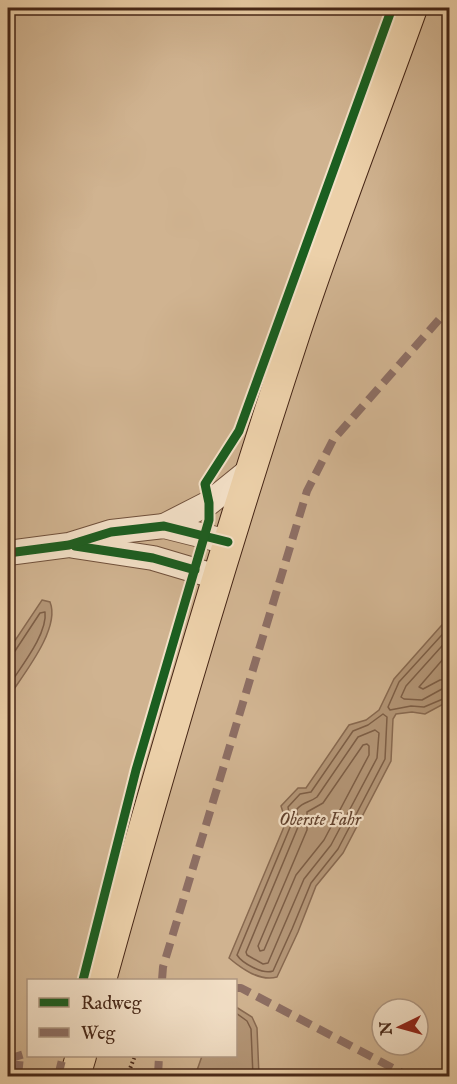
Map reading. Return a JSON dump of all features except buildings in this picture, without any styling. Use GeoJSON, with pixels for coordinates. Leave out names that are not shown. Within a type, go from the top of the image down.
{"type":"FeatureCollection","features":[{"type":"Feature","properties":{"kind":"main road"},"geometry":{"type":"LineString","coordinates":[[102,979],[217,577],[251,469],[295,333],[412,8]]}},
{"type":"Feature","properties":{"kind":"main road"},"geometry":{"type":"LineString","coordinates":[[75,1077],[81,1057]]}},
{"type":"Feature","properties":{"kind":"street"},"geometry":{"type":"LineString","coordinates":[[164,526],[209,503],[251,469]]}},
{"type":"Feature","properties":{"kind":"street"},"geometry":{"type":"LineString","coordinates":[[8,553],[69,545],[111,532],[164,526],[228,542]]}},
{"type":"Feature","properties":{"kind":"street"},"geometry":{"type":"LineString","coordinates":[[69,545],[153,558],[217,577]]}},
{"type":"Feature","properties":{"kind":"path"},"geometry":{"type":"LineString","coordinates":[[127,1077],[135,1057]]}},
{"type":"Feature","properties":{"kind":"shaded area"},"geometry":{"type":"Polygon","coordinates":[[[8,8],[449,8],[449,1076],[8,1076],[8,8]]]}},
{"type":"Feature","properties":{"kind":"water"},"geometry":{"type":"Polygon","coordinates":[[[42,600],[50,602],[52,613],[50,625],[38,652],[8,698],[8,651],[42,600]]]}},
{"type":"Feature","properties":{"kind":"water","name":"Oberste Fahr"},"geometry":{"type":"Polygon","coordinates":[[[449,617],[449,701],[425,714],[412,712],[396,714],[393,719],[391,761],[343,853],[316,886],[277,977],[264,978],[245,970],[229,958],[286,822],[281,806],[298,788],[306,788],[349,725],[366,720],[379,710],[394,679],[449,617]]]}},
{"type":"Feature","properties":{"kind":"water"},"geometry":{"type":"Polygon","coordinates":[[[237,1008],[252,1017],[257,1028],[259,1076],[195,1076],[202,1057],[237,1057],[237,1008]]]}},
{"type":"Feature","properties":{"kind":"marked path"},"geometry":{"type":"LineString","coordinates":[[162,979],[163,967],[307,491],[333,440],[450,307]]}},
{"type":"Feature","properties":{"kind":"marked path"},"geometry":{"type":"LineString","coordinates":[[237,988],[241,988],[408,1076]]}},
{"type":"Feature","properties":{"kind":"marked path"},"geometry":{"type":"LineString","coordinates":[[8,1059],[27,1053]]}},
{"type":"Feature","properties":{"kind":"marked path"},"geometry":{"type":"LineString","coordinates":[[18,1076],[20,1056]]}},
{"type":"Feature","properties":{"kind":"marked path"},"geometry":{"type":"LineString","coordinates":[[58,1076],[63,1057]]}},
{"type":"Feature","properties":{"kind":"marked path"},"geometry":{"type":"LineString","coordinates":[[158,1076],[159,1057]]}},
{"type":"Feature","properties":{"kind":"cycle path"},"geometry":{"type":"LineString","coordinates":[[83,979],[136,770],[209,520],[209,503],[205,484],[239,431],[392,8]]}},
{"type":"Feature","properties":{"kind":"cycle path"},"geometry":{"type":"LineString","coordinates":[[8,553],[69,545],[111,532],[164,526],[228,542]]}},
{"type":"Feature","properties":{"kind":"cycle path"},"geometry":{"type":"LineString","coordinates":[[75,546],[153,558],[195,570]]}}]}
